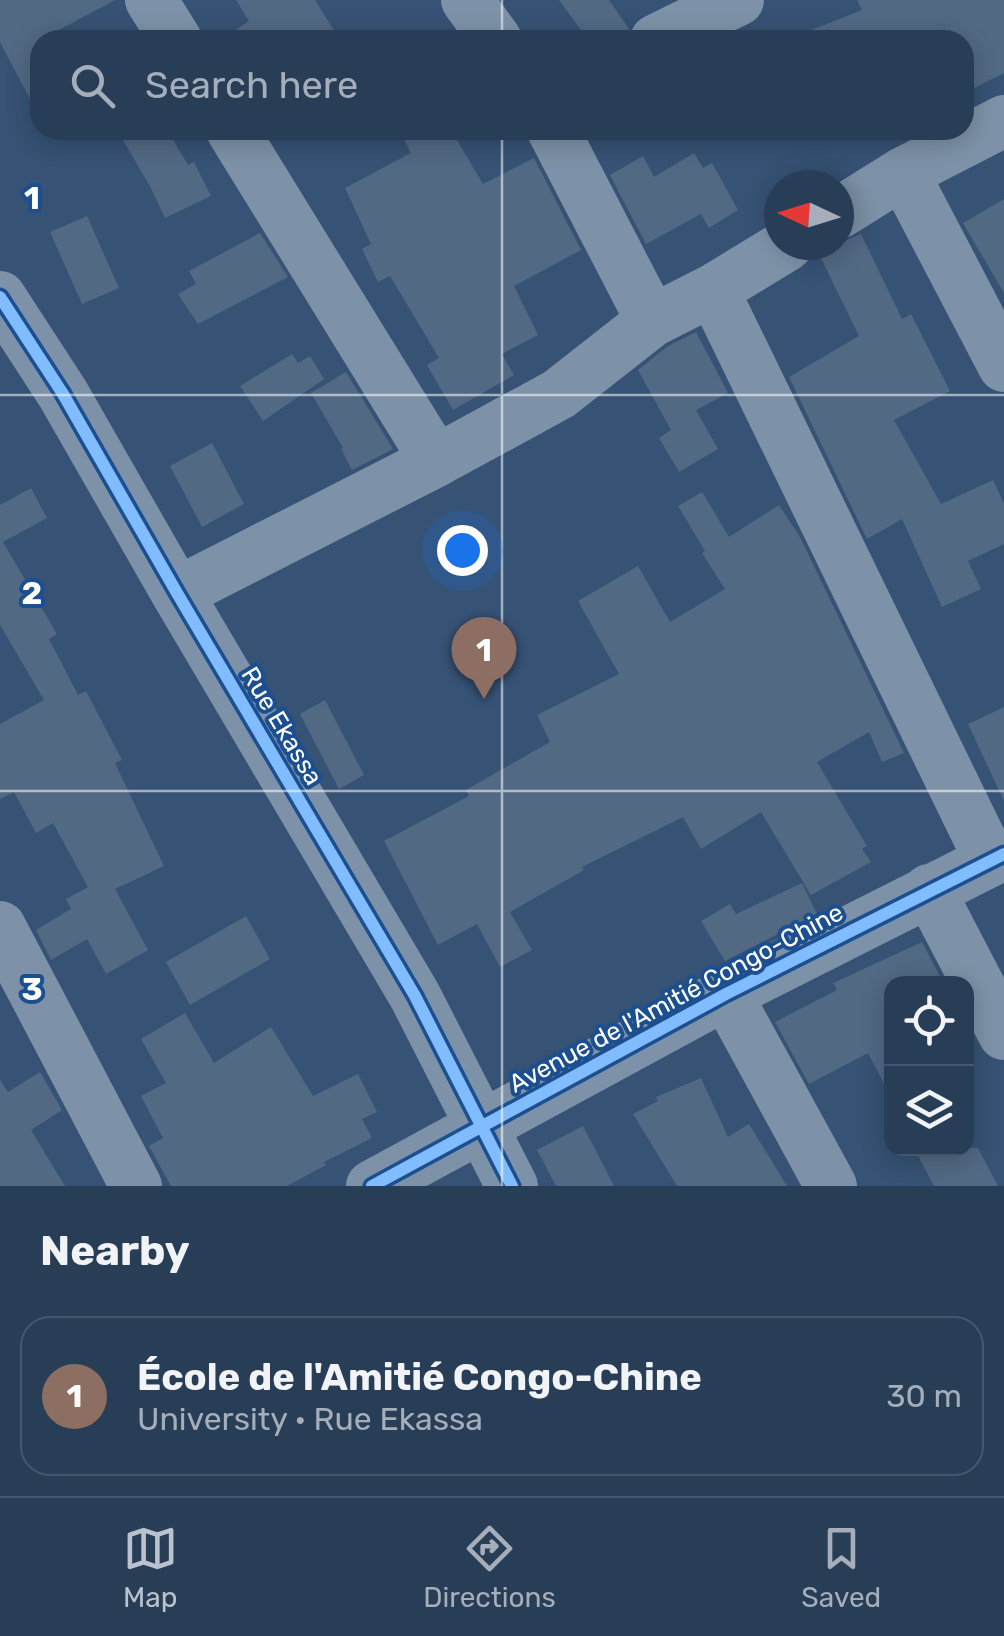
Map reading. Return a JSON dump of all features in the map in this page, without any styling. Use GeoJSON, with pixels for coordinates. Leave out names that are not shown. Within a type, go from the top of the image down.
{"type":"FeatureCollection","features":[{"type":"Feature","properties":{"kind":"street"},"geometry":{"type":"LineString","coordinates":[[152,0],[170,30]]}},
{"type":"Feature","properties":{"kind":"street"},"geometry":{"type":"LineString","coordinates":[[468,0],[489,30]]}},
{"type":"Feature","properties":{"kind":"street"},"geometry":{"type":"LineString","coordinates":[[676,30],[738,0]]}},
{"type":"Feature","properties":{"kind":"street"},"geometry":{"type":"LineString","coordinates":[[974,137],[1004,121]]}},
{"type":"Feature","properties":{"kind":"street"},"geometry":{"type":"LineString","coordinates":[[238,140],[436,461]]}},
{"type":"Feature","properties":{"kind":"street"},"geometry":{"type":"LineString","coordinates":[[558,140],[652,321]]}},
{"type":"Feature","properties":{"kind":"street"},"geometry":{"type":"LineString","coordinates":[[854,204],[968,140]]}},
{"type":"Feature","properties":{"kind":"street"},"geometry":{"type":"LineString","coordinates":[[903,174],[1004,366]]}},
{"type":"Feature","properties":{"kind":"street"},"geometry":{"type":"LineString","coordinates":[[177,594],[559,394],[652,321],[764,259]]}},
{"type":"Feature","properties":{"kind":"street"},"geometry":{"type":"LineString","coordinates":[[713,290],[997,857]]}},
{"type":"Feature","properties":{"kind":"street","name":"Rue Ekassa"},"geometry":{"type":"LineString","coordinates":[[0,297],[63,394],[415,996],[512,1186]]}},
{"type":"Feature","properties":{"kind":"street","name":"Avenue de l'Amitié Congo-Chine"},"geometry":{"type":"LineString","coordinates":[[372,1186],[726,994],[997,857]]}},
{"type":"Feature","properties":{"kind":"street"},"geometry":{"type":"LineString","coordinates":[[929,890],[1004,1034]]}},
{"type":"Feature","properties":{"kind":"street"},"geometry":{"type":"LineString","coordinates":[[0,927],[136,1186]]}},
{"type":"Feature","properties":{"kind":"street"},"geometry":{"type":"LineString","coordinates":[[726,994],[831,1186]]}},
{"type":"Feature","properties":{"kind":"building"},"geometry":{"type":"Polygon","coordinates":[[[0,0],[115,0],[59,30],[30,30],[30,99],[0,42],[0,0]]]}},
{"type":"Feature","properties":{"kind":"building"},"geometry":{"type":"Polygon","coordinates":[[[236,0],[315,0],[334,30],[236,30],[249,21],[236,0]]]}},
{"type":"Feature","properties":{"kind":"building"},"geometry":{"type":"Polygon","coordinates":[[[559,0],[609,0],[629,29],[629,30],[581,30],[559,0]]]}},
{"type":"Feature","properties":{"kind":"building"},"geometry":{"type":"Polygon","coordinates":[[[857,0],[1004,0],[1004,73],[974,88],[974,30],[811,30],[862,10],[857,0]]]}},
{"type":"Feature","properties":{"kind":"building"},"geometry":{"type":"Polygon","coordinates":[[[123,140],[173,140],[188,165],[194,162],[211,196],[165,218],[123,140]]]}},
{"type":"Feature","properties":{"kind":"building"},"geometry":{"type":"Polygon","coordinates":[[[404,140],[457,140],[483,184],[534,158],[581,250],[514,286],[538,335],[502,354],[514,375],[453,410],[427,365],[439,358],[390,276],[378,282],[362,249],[371,244],[345,188],[411,153],[404,140]]]}},
{"type":"Feature","properties":{"kind":"building"},"geometry":{"type":"Polygon","coordinates":[[[694,153],[703,168],[712,163],[738,210],[709,228],[701,214],[646,244],[610,175],[643,156],[654,177],[694,153]]]}},
{"type":"Feature","properties":{"kind":"building"},"geometry":{"type":"Polygon","coordinates":[[[1004,199],[1004,293],[963,223],[1004,199]]]}},
{"type":"Feature","properties":{"kind":"building"},"geometry":{"type":"Polygon","coordinates":[[[87,216],[119,288],[82,304],[50,232],[87,216]]]}},
{"type":"Feature","properties":{"kind":"building"},"geometry":{"type":"Polygon","coordinates":[[[260,233],[288,277],[198,324],[178,294],[196,284],[189,271],[260,233]]]}},
{"type":"Feature","properties":{"kind":"building"},"geometry":{"type":"Polygon","coordinates":[[[861,234],[902,319],[911,314],[950,391],[894,420],[941,504],[993,480],[1004,504],[1004,544],[968,561],[981,589],[942,607],[902,519],[867,539],[789,377],[859,336],[822,260],[854,260],[854,237],[861,234]]]}},
{"type":"Feature","properties":{"kind":"building"},"geometry":{"type":"Polygon","coordinates":[[[696,332],[728,393],[696,410],[718,449],[679,472],[659,438],[671,430],[638,370],[668,346],[696,332]]]}},
{"type":"Feature","properties":{"kind":"building"},"geometry":{"type":"Polygon","coordinates":[[[292,354],[298,363],[310,356],[324,379],[263,421],[240,386],[292,354]]]}},
{"type":"Feature","properties":{"kind":"building"},"geometry":{"type":"Polygon","coordinates":[[[346,372],[393,449],[352,470],[311,393],[346,372]]]}},
{"type":"Feature","properties":{"kind":"building"},"geometry":{"type":"Polygon","coordinates":[[[212,443],[244,504],[202,527],[170,466],[212,443]]]}},
{"type":"Feature","properties":{"kind":"building"},"geometry":{"type":"Polygon","coordinates":[[[31,488],[47,518],[3,542],[57,634],[49,639],[78,695],[86,691],[122,760],[115,763],[164,866],[115,889],[148,950],[106,974],[87,939],[51,960],[36,930],[71,909],[66,899],[88,887],[53,823],[36,833],[14,792],[0,799],[0,724],[44,700],[0,625],[0,505],[31,488]]]}},
{"type":"Feature","properties":{"kind":"building"},"geometry":{"type":"Polygon","coordinates":[[[702,492],[729,537],[779,505],[800,537],[904,753],[882,762],[869,732],[817,762],[867,846],[862,849],[871,862],[811,895],[761,812],[701,849],[683,817],[582,867],[584,870],[510,912],[532,950],[500,967],[477,924],[438,945],[384,841],[469,796],[466,790],[550,742],[537,715],[619,674],[578,601],[638,566],[670,622],[725,589],[678,506],[702,492]]]}},
{"type":"Feature","properties":{"kind":"building"},"geometry":{"type":"Polygon","coordinates":[[[325,700],[364,775],[339,789],[300,714],[325,700]]]}},
{"type":"Feature","properties":{"kind":"building"},"geometry":{"type":"Polygon","coordinates":[[[1004,707],[1004,801],[968,724],[1004,707]]]}},
{"type":"Feature","properties":{"kind":"building"},"geometry":{"type":"Polygon","coordinates":[[[802,883],[817,914],[725,961],[701,921],[730,904],[736,914],[802,883]]]}},
{"type":"Feature","properties":{"kind":"building"},"geometry":{"type":"Polygon","coordinates":[[[246,916],[270,959],[190,1005],[166,962],[246,916]]]}},
{"type":"Feature","properties":{"kind":"building"},"geometry":{"type":"Polygon","coordinates":[[[922,942],[940,976],[884,976],[884,1084],[868,1053],[809,1084],[775,1022],[837,990],[831,984],[922,942]]]}},
{"type":"Feature","properties":{"kind":"building"},"geometry":{"type":"Polygon","coordinates":[[[185,1013],[214,1063],[271,1027],[313,1096],[358,1074],[377,1112],[362,1119],[372,1138],[287,1186],[171,1186],[149,1146],[163,1138],[141,1096],[166,1083],[141,1039],[185,1013]]]}},
{"type":"Feature","properties":{"kind":"building"},"geometry":{"type":"Polygon","coordinates":[[[40,1072],[62,1110],[31,1130],[65,1186],[0,1186],[0,1080],[8,1092],[40,1072]]]}},
{"type":"Feature","properties":{"kind":"building"},"geometry":{"type":"Polygon","coordinates":[[[701,1078],[728,1137],[749,1124],[787,1186],[677,1186],[633,1114],[658,1101],[656,1097],[701,1078]]]}},
{"type":"Feature","properties":{"kind":"building"},"geometry":{"type":"Polygon","coordinates":[[[583,1126],[614,1186],[556,1186],[537,1150],[583,1126]]]}},
{"type":"Feature","properties":{"kind":"building"},"geometry":{"type":"Polygon","coordinates":[[[974,1148],[978,1148],[998,1186],[934,1186],[918,1156],[974,1156],[974,1148]]]}},
{"type":"Feature","properties":{"kind":"cycle path"},"geometry":{"type":"LineString","coordinates":[[0,297],[63,394],[415,996],[512,1186]]}},
{"type":"Feature","properties":{"kind":"cycle path"},"geometry":{"type":"LineString","coordinates":[[372,1186],[726,994],[1004,854]]}},
{"type":"Feature","properties":{"kind":"place","name":"École de l'Amitié Congo-Chine"},"geometry":{"type":"Point","coordinates":[484,699]}}]}
